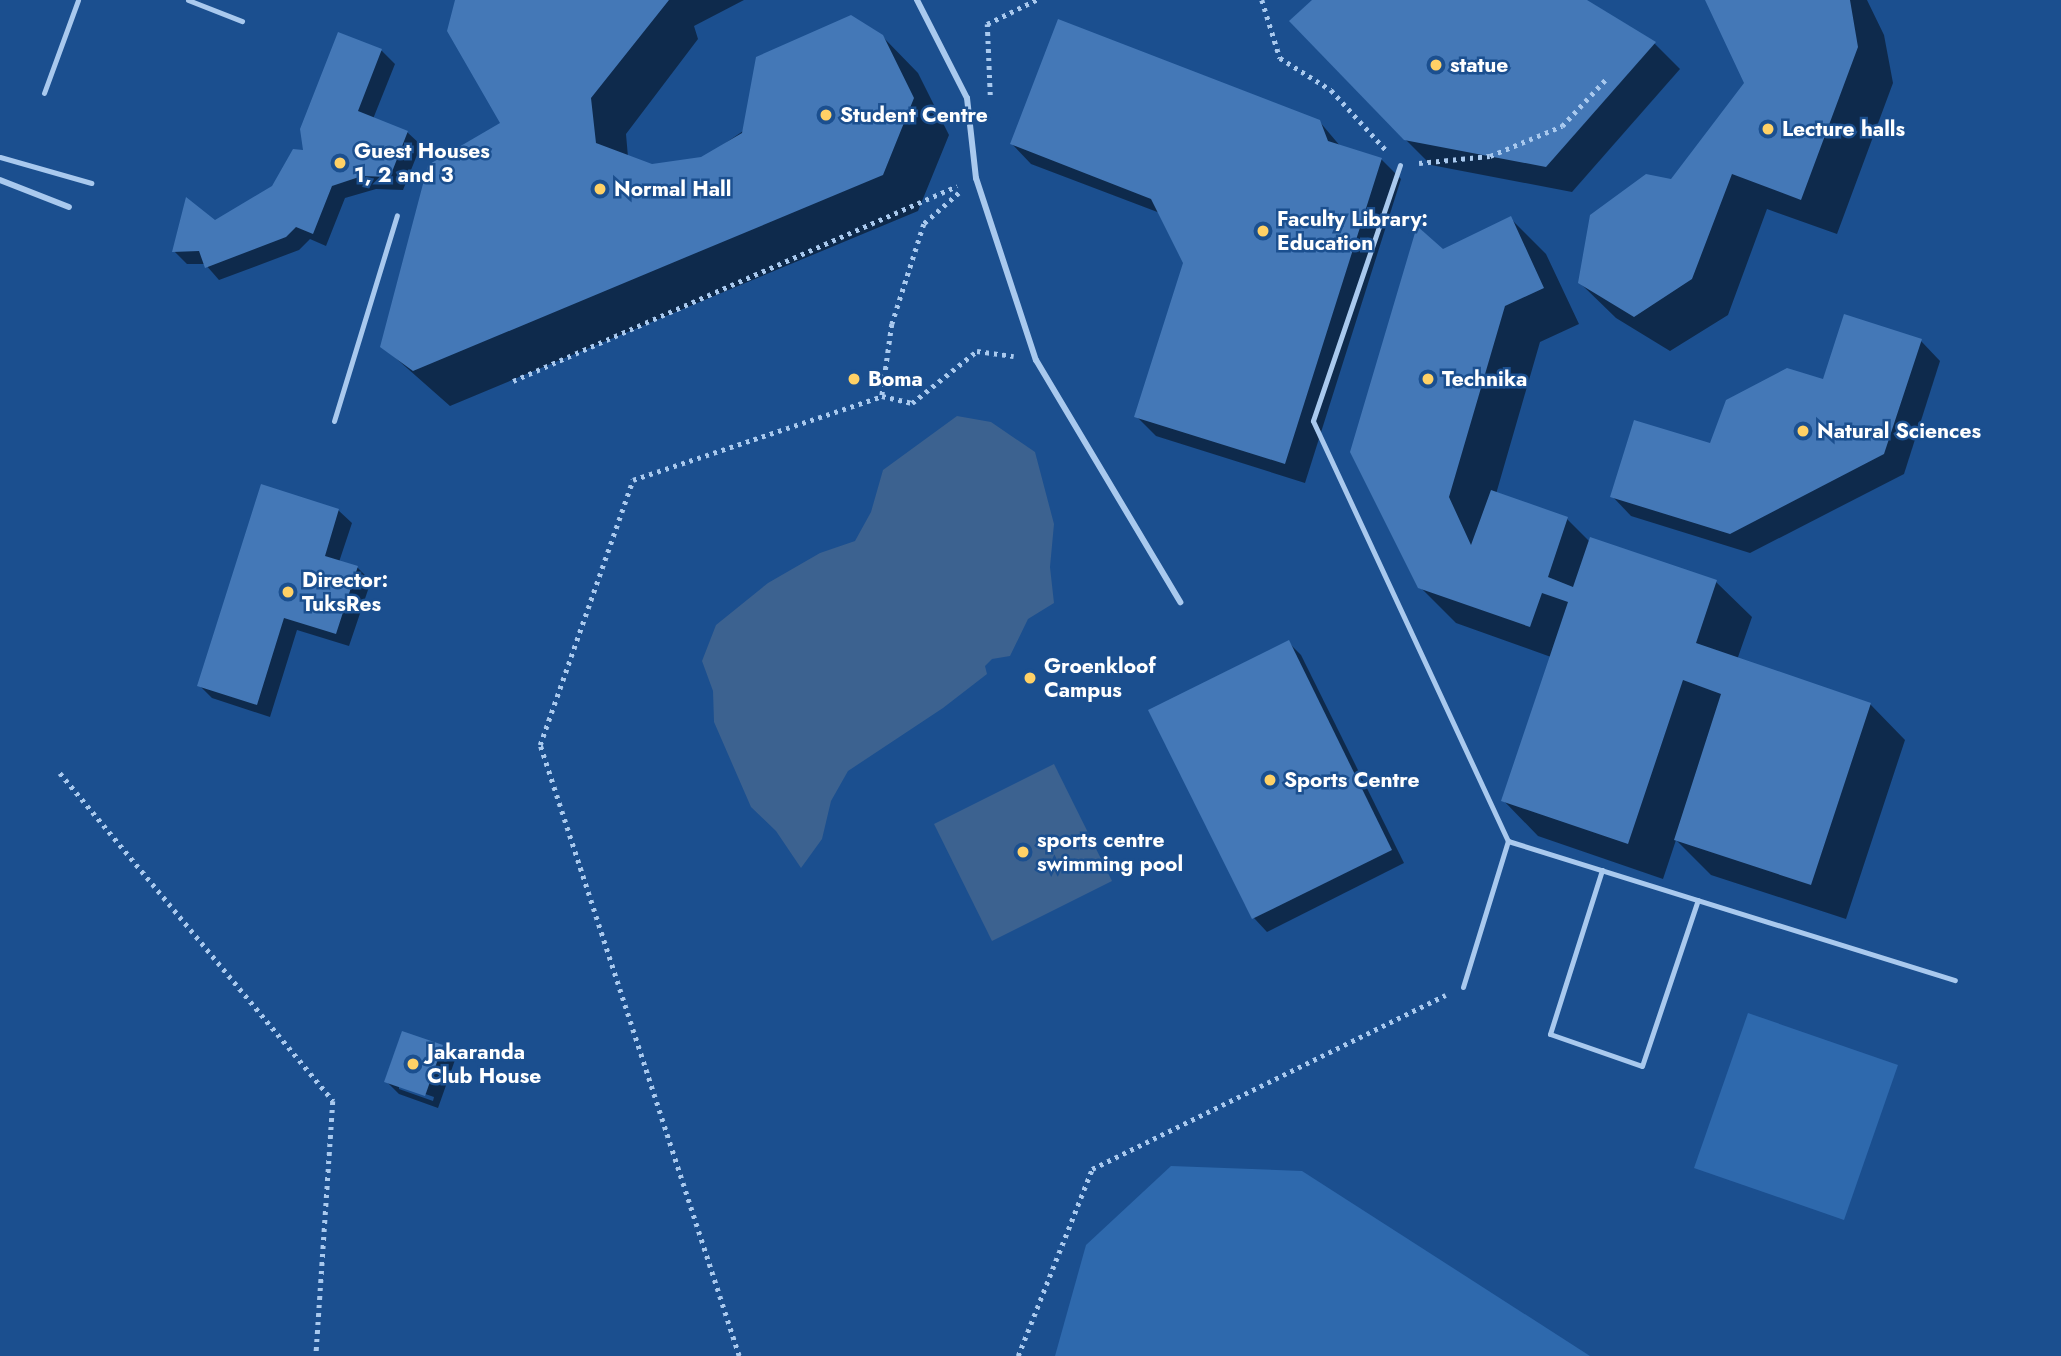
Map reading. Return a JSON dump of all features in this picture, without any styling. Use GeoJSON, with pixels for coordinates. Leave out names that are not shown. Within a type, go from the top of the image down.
{"type":"FeatureCollection","features":[{"type":"Feature","properties":{"kind":"street"},"geometry":{"type":"LineString","coordinates":[[917,0],[967,98],[976,178],[1035,360],[1180,602]]}},
{"type":"Feature","properties":{"kind":"street"},"geometry":{"type":"LineString","coordinates":[[0,180],[69,208]]}},
{"type":"Feature","properties":{"kind":"lane"},"geometry":{"type":"LineString","coordinates":[[44,93],[78,0]]}},
{"type":"Feature","properties":{"kind":"lane"},"geometry":{"type":"LineString","coordinates":[[188,0],[242,20]]}},
{"type":"Feature","properties":{"kind":"lane"},"geometry":{"type":"LineString","coordinates":[[0,157],[91,183]]}},
{"type":"Feature","properties":{"kind":"lane"},"geometry":{"type":"LineString","coordinates":[[1400,165],[1313,421],[1508,841],[1463,987]]}},
{"type":"Feature","properties":{"kind":"lane"},"geometry":{"type":"LineString","coordinates":[[334,421],[397,215]]}},
{"type":"Feature","properties":{"kind":"lane"},"geometry":{"type":"LineString","coordinates":[[1508,841],[1955,980]]}},
{"type":"Feature","properties":{"kind":"lane"},"geometry":{"type":"LineString","coordinates":[[1602,870],[1550,1034],[1642,1066],[1698,900]]}},
{"type":"Feature","properties":{"kind":"path"},"geometry":{"type":"LineString","coordinates":[[987,106],[990,94],[987,24],[1036,0]]}},
{"type":"Feature","properties":{"kind":"path"},"geometry":{"type":"LineString","coordinates":[[1262,0],[1280,58],[1331,90],[1400,165],[1490,156],[1562,126],[1605,80]]}},
{"type":"Feature","properties":{"kind":"path"},"geometry":{"type":"LineString","coordinates":[[513,381],[976,178]]}},
{"type":"Feature","properties":{"kind":"path"},"geometry":{"type":"LineString","coordinates":[[882,396],[892,324],[923,224],[976,178]]}},
{"type":"Feature","properties":{"kind":"path"},"geometry":{"type":"LineString","coordinates":[[738,1356],[540,745],[633,480],[882,396],[912,403],[977,351],[1035,360]]}},
{"type":"Feature","properties":{"kind":"path"},"geometry":{"type":"LineString","coordinates":[[60,773],[333,1101],[316,1356]]}},
{"type":"Feature","properties":{"kind":"path"},"geometry":{"type":"LineString","coordinates":[[1018,1356],[1092,1169],[1463,987]]}},
{"type":"Feature","properties":{"kind":"shaded area"},"geometry":{"type":"Polygon","coordinates":[[[957,416],[991,422],[1035,452],[1054,524],[1050,567],[1054,603],[1028,619],[1010,656],[992,659],[985,666],[987,674],[943,708],[848,771],[831,801],[822,839],[801,868],[776,831],[751,807],[714,722],[713,691],[702,661],[716,625],[768,583],[820,553],[855,541],[871,512],[883,470],[957,416]]]}},
{"type":"Feature","properties":{"kind":"shaded area","name":"sports centre swimming pool"},"geometry":{"type":"Polygon","coordinates":[[[1054,764],[1112,881],[992,941],[934,824],[1054,764]]]}},
{"type":"Feature","properties":{"kind":"shaded area"},"geometry":{"type":"Polygon","coordinates":[[[1748,1013],[1898,1065],[1844,1220],[1694,1168],[1748,1013]]]}},
{"type":"Feature","properties":{"kind":"shaded area"},"geometry":{"type":"Polygon","coordinates":[[[1171,1166],[1302,1171],[1590,1356],[1055,1356],[1086,1245],[1171,1166]]]}},
{"type":"Feature","properties":{"kind":"building","name":"Normal Hall"},"geometry":{"type":"Polygon","coordinates":[[[455,0],[669,0],[591,98],[596,143],[652,164],[701,157],[742,133],[756,57],[851,15],[883,35],[914,98],[883,175],[413,371],[380,347],[428,165],[500,123],[447,31],[455,0]]]}},
{"type":"Feature","properties":{"kind":"building"},"geometry":{"type":"Polygon","coordinates":[[[1312,0],[1587,0],[1656,42],[1546,167],[1404,140],[1289,21],[1312,0]]]}},
{"type":"Feature","properties":{"kind":"building","name":"Lecture halls"},"geometry":{"type":"Polygon","coordinates":[[[1705,0],[1850,0],[1858,47],[1801,200],[1732,174],[1692,279],[1634,317],[1578,283],[1590,215],[1646,174],[1671,179],[1744,83],[1705,0]]]}},
{"type":"Feature","properties":{"kind":"building","name":"Faculty Library: Education"},"geometry":{"type":"Polygon","coordinates":[[[1058,19],[1320,120],[1328,141],[1382,158],[1285,464],[1134,417],[1183,263],[1151,199],[1010,144],[1058,19]]]}},
{"type":"Feature","properties":{"kind":"building","name":"Guest Houses 1, 2 and 3"},"geometry":{"type":"Polygon","coordinates":[[[338,32],[382,49],[358,111],[408,131],[390,177],[362,176],[332,186],[313,234],[296,227],[286,237],[205,268],[199,251],[172,252],[186,197],[215,220],[272,186],[293,149],[303,150],[300,129],[338,32]]]}},
{"type":"Feature","properties":{"kind":"building"},"geometry":{"type":"Polygon","coordinates":[[[1511,216],[1544,288],[1505,306],[1449,497],[1471,545],[1491,490],[1568,517],[1548,577],[1573,587],[1590,537],[1717,580],[1696,643],[1871,703],[1811,885],[1674,840],[1721,694],[1683,680],[1628,844],[1501,801],[1568,602],[1542,593],[1530,627],[1418,588],[1350,452],[1417,226],[1443,249],[1511,216]]]}},
{"type":"Feature","properties":{"kind":"building","name":"Natural Sciences"},"geometry":{"type":"Polygon","coordinates":[[[1844,314],[1922,339],[1884,454],[1730,534],[1610,497],[1634,420],[1710,443],[1726,400],[1787,368],[1823,379],[1844,314]]]}},
{"type":"Feature","properties":{"kind":"building","name":"Director: TuksRes"},"geometry":{"type":"Polygon","coordinates":[[[261,484],[339,509],[325,556],[358,566],[336,634],[284,618],[257,705],[197,686],[261,484]]]}},
{"type":"Feature","properties":{"kind":"building","name":"Sports Centre"},"geometry":{"type":"Polygon","coordinates":[[[1289,640],[1392,850],[1252,919],[1148,710],[1289,640]]]}},
{"type":"Feature","properties":{"kind":"building","name":"Jakaranda Club House"},"geometry":{"type":"Polygon","coordinates":[[[402,1031],[443,1045],[425,1096],[384,1082],[402,1031]]]}},
{"type":"Feature","properties":{"kind":"place","name":"statue"},"geometry":{"type":"Point","coordinates":[1436,65]}},
{"type":"Feature","properties":{"kind":"place","name":"Student Centre"},"geometry":{"type":"Point","coordinates":[826,115]}},
{"type":"Feature","properties":{"kind":"place","name":"Lecture halls"},"geometry":{"type":"Point","coordinates":[1768,129]}},
{"type":"Feature","properties":{"kind":"place","name":"Guest Houses 1, 2 and 3"},"geometry":{"type":"Point","coordinates":[340,163]}},
{"type":"Feature","properties":{"kind":"place","name":"Normal Hall"},"geometry":{"type":"Point","coordinates":[600,189]}},
{"type":"Feature","properties":{"kind":"place","name":"Faculty Library: Education"},"geometry":{"type":"Point","coordinates":[1263,231]}},
{"type":"Feature","properties":{"kind":"place","name":"Boma"},"geometry":{"type":"Point","coordinates":[854,379]}},
{"type":"Feature","properties":{"kind":"place","name":"Technika"},"geometry":{"type":"Point","coordinates":[1428,379]}},
{"type":"Feature","properties":{"kind":"place","name":"Natural Sciences"},"geometry":{"type":"Point","coordinates":[1803,431]}},
{"type":"Feature","properties":{"kind":"place","name":"Director: TuksRes"},"geometry":{"type":"Point","coordinates":[288,592]}},
{"type":"Feature","properties":{"kind":"place","name":"Groenkloof Campus"},"geometry":{"type":"Point","coordinates":[1030,678]}},
{"type":"Feature","properties":{"kind":"place","name":"Sports Centre"},"geometry":{"type":"Point","coordinates":[1270,780]}},
{"type":"Feature","properties":{"kind":"place","name":"sports centre swimming pool"},"geometry":{"type":"Point","coordinates":[1023,852]}},
{"type":"Feature","properties":{"kind":"place","name":"Jakaranda Club House"},"geometry":{"type":"Point","coordinates":[413,1064]}}]}
